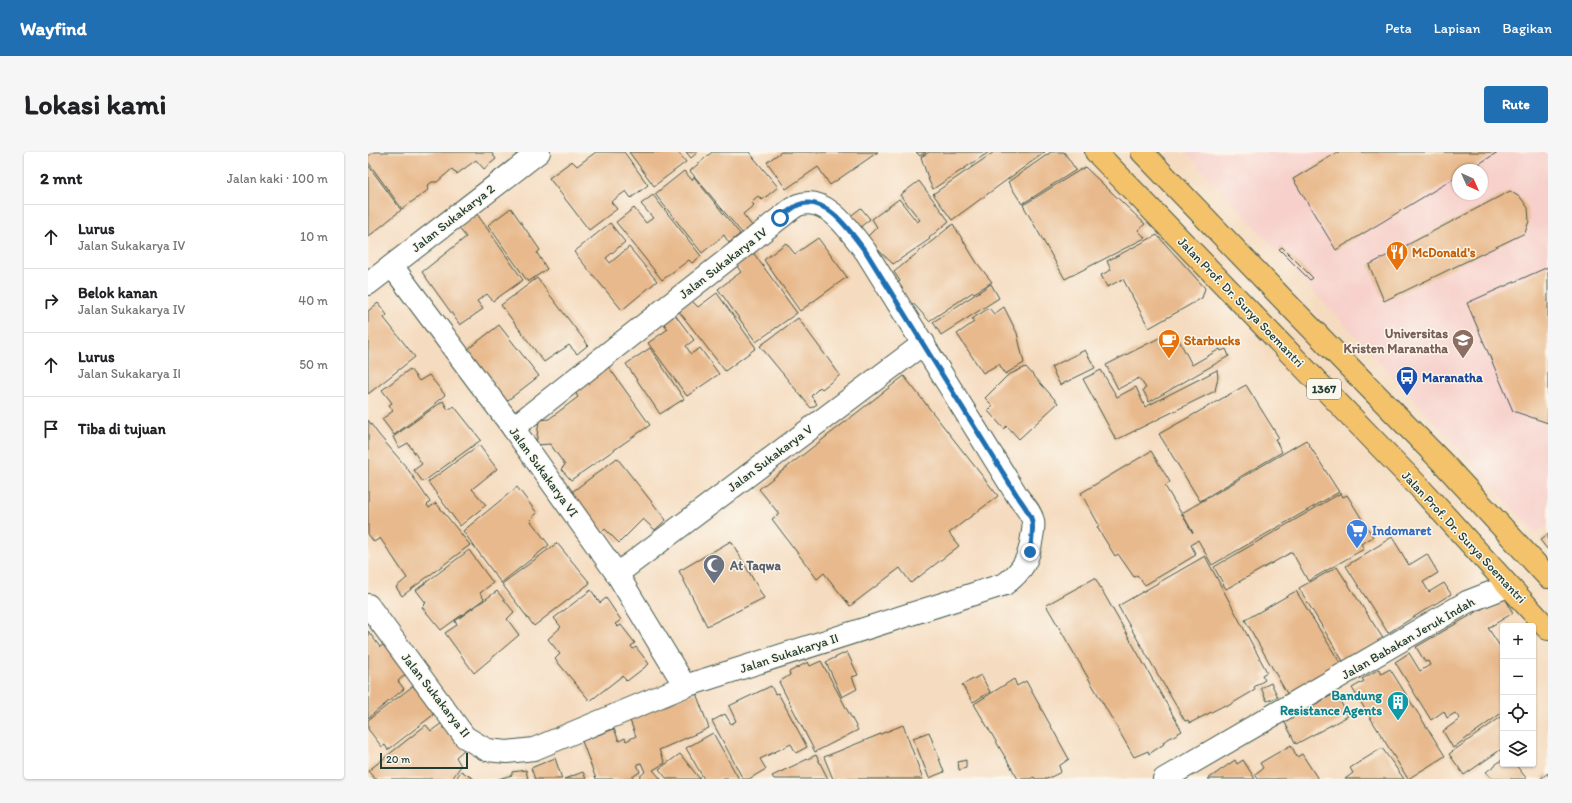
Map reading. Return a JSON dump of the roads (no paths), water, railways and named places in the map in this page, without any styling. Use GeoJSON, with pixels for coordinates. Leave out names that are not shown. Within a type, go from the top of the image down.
{"type":"FeatureCollection","features":[{"type":"Feature","properties":{"kind":"main road","name":"Jalan Prof. Dr. Surya Soemantri"},"geometry":{"type":"LineString","coordinates":[[1096,152],[1419,488],[1548,629]]}},
{"type":"Feature","properties":{"kind":"main road","name":"1367"},"geometry":{"type":"LineString","coordinates":[[1142,152],[1444,464],[1548,578]]}},
{"type":"Feature","properties":{"kind":"street","name":"Jalan Sukakarya 2"},"geometry":{"type":"LineString","coordinates":[[368,284],[539,152]]}},
{"type":"Feature","properties":{"kind":"street","name":"Jalan Sukakarya IV"},"geometry":{"type":"LineString","coordinates":[[513,428],[798,205],[815,204],[837,216],[866,252],[924,343]]}},
{"type":"Feature","properties":{"kind":"street","name":"Jalan Sukakarya VI"},"geometry":{"type":"LineString","coordinates":[[392,266],[513,428],[617,574],[684,686]]}},
{"type":"Feature","properties":{"kind":"street","name":"Jalan Sukakarya V"},"geometry":{"type":"LineString","coordinates":[[617,574],[924,343]]}},
{"type":"Feature","properties":{"kind":"street","name":"Jalan Sukakarya II"},"geometry":{"type":"LineString","coordinates":[[368,605],[465,737],[487,750],[507,752],[534,749],[684,686],[1005,584],[1016,576],[1030,552],[1033,522],[1029,512],[1018,497],[924,343]]}},
{"type":"Feature","properties":{"kind":"street","name":"Jalan Babakan Jeruk Indah"},"geometry":{"type":"LineString","coordinates":[[1164,779],[1467,602],[1508,586]]}},
{"type":"Feature","properties":{"kind":"place","name":"McDonald's"},"geometry":{"type":"Point","coordinates":[1397,272]}},
{"type":"Feature","properties":{"kind":"place","name":"Starbucks"},"geometry":{"type":"Point","coordinates":[1169,360]}},
{"type":"Feature","properties":{"kind":"place","name":"Universitas Kristen Maranatha"},"geometry":{"type":"Point","coordinates":[1463,360]}},
{"type":"Feature","properties":{"kind":"place","name":"Maranatha"},"geometry":{"type":"Point","coordinates":[1407,396]}},
{"type":"Feature","properties":{"kind":"place","name":"Indomaret"},"geometry":{"type":"Point","coordinates":[1357,550]}},
{"type":"Feature","properties":{"kind":"place","name":"At Taqwa"},"geometry":{"type":"Point","coordinates":[714,584]}},
{"type":"Feature","properties":{"kind":"place","name":"Bandung Resistance Agents"},"geometry":{"type":"Point","coordinates":[1398,722]}}]}
